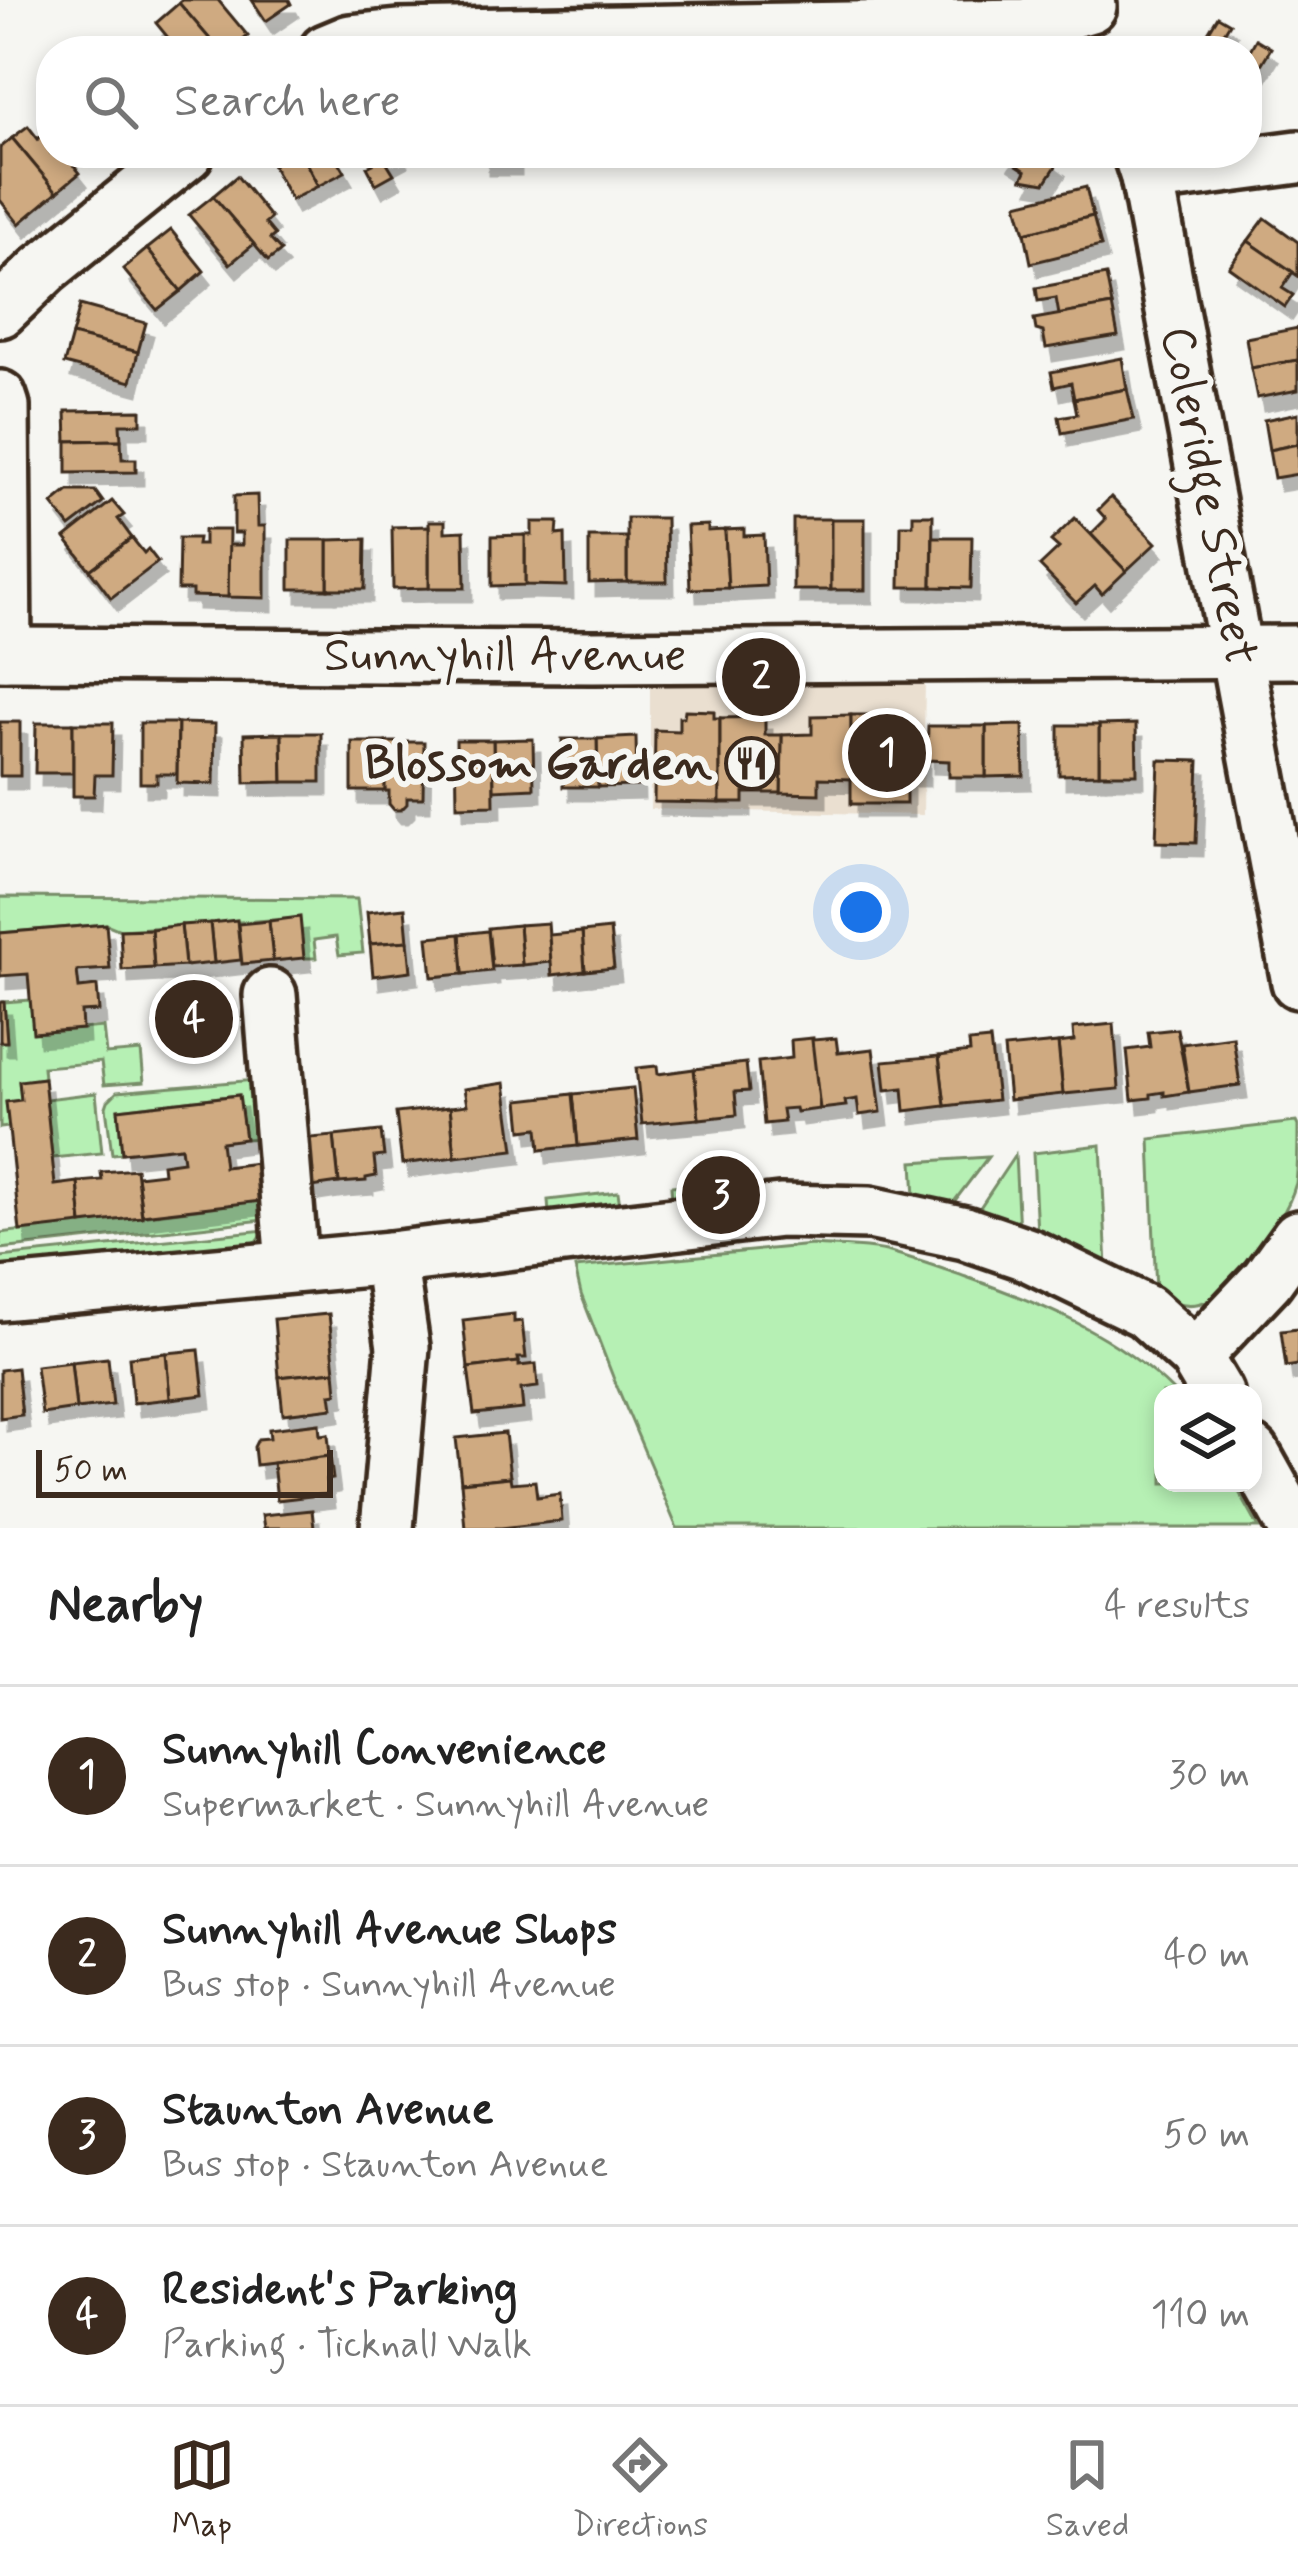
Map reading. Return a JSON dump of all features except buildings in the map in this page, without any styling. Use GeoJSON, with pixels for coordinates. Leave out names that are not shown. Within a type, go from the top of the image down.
{"type":"FeatureCollection","features":[{"type":"Feature","properties":{"kind":"street"},"geometry":{"type":"LineString","coordinates":[[455,36],[1025,26],[1094,19]]}},
{"type":"Feature","properties":{"kind":"street"},"geometry":{"type":"LineString","coordinates":[[1262,159],[1298,157]]}},
{"type":"Feature","properties":{"kind":"street"},"geometry":{"type":"LineString","coordinates":[[0,311],[169,168]]}},
{"type":"Feature","properties":{"kind":"street","name":"Coleridge Street"},"geometry":{"type":"LineString","coordinates":[[1144,168],[1298,982]]}},
{"type":"Feature","properties":{"kind":"street"},"geometry":{"type":"LineString","coordinates":[[0,397],[2,654]]}},
{"type":"Feature","properties":{"kind":"street","name":"Sunnyhill Avenue"},"geometry":{"type":"LineString","coordinates":[[2,654],[617,657],[1298,652]]}},
{"type":"Feature","properties":{"kind":"street"},"geometry":{"type":"LineString","coordinates":[[270,994],[292,1265]]}},
{"type":"Feature","properties":{"kind":"street"},"geometry":{"type":"LineString","coordinates":[[0,1294],[390,1258],[780,1211],[870,1213],[965,1233],[1057,1267],[1145,1311],[1206,1374],[1298,1237]]}},
{"type":"Feature","properties":{"kind":"street"},"geometry":{"type":"LineString","coordinates":[[387,1528],[403,1347],[390,1258]]}},
{"type":"Feature","properties":{"kind":"street"},"geometry":{"type":"LineString","coordinates":[[1262,1470],[1295,1528]]}},
{"type":"Feature","properties":{"kind":"shaded area"},"geometry":{"type":"Polygon","coordinates":[[[925,680],[923,815],[650,809],[650,681],[925,680]]]}},
{"type":"Feature","properties":{"kind":"green space"},"geometry":{"type":"Polygon","coordinates":[[[0,897],[357,899],[363,953],[339,955],[336,937],[314,940],[316,958],[304,958],[299,918],[120,930],[106,924],[0,933],[0,897]]]}},
{"type":"Feature","properties":{"kind":"green space"},"geometry":{"type":"Polygon","coordinates":[[[30,1000],[34,1033],[103,1027],[106,1054],[141,1051],[144,1082],[104,1085],[101,1062],[43,1067],[44,1078],[19,1082],[21,1100],[6,1102],[9,1127],[0,1128],[0,1042],[7,1041],[4,1002],[30,1000]]]}},
{"type":"Feature","properties":{"kind":"green space"},"geometry":{"type":"Polygon","coordinates":[[[255,1080],[261,1138],[245,1139],[238,1095],[118,1109],[122,1153],[112,1154],[106,1107],[117,1092],[255,1080]]]}},
{"type":"Feature","properties":{"kind":"green space"},"geometry":{"type":"Polygon","coordinates":[[[96,1093],[102,1153],[52,1158],[46,1099],[96,1093]]]}},
{"type":"Feature","properties":{"kind":"green space"},"geometry":{"type":"Polygon","coordinates":[[[1296,1122],[1298,1162],[1293,1193],[1244,1268],[1223,1290],[1200,1303],[1187,1305],[1156,1293],[1150,1139],[1296,1122]]]}},
{"type":"Feature","properties":{"kind":"green space"},"geometry":{"type":"Polygon","coordinates":[[[1101,1145],[1107,1267],[1037,1234],[1033,1153],[1101,1145]]]}},
{"type":"Feature","properties":{"kind":"green space"},"geometry":{"type":"Polygon","coordinates":[[[1015,1155],[1019,1232],[975,1215],[1015,1155]]]}},
{"type":"Feature","properties":{"kind":"green space"},"geometry":{"type":"Polygon","coordinates":[[[988,1157],[950,1207],[915,1197],[913,1162],[988,1157]]]}},
{"type":"Feature","properties":{"kind":"green space"},"geometry":{"type":"Polygon","coordinates":[[[747,1178],[749,1193],[672,1200],[671,1186],[747,1178]]]}},
{"type":"Feature","properties":{"kind":"green space"},"geometry":{"type":"Polygon","coordinates":[[[618,1192],[620,1206],[549,1214],[548,1200],[618,1192]]]}},
{"type":"Feature","properties":{"kind":"green space"},"geometry":{"type":"Polygon","coordinates":[[[261,1201],[264,1220],[0,1249],[0,1233],[261,1201]]]}},
{"type":"Feature","properties":{"kind":"green space"},"geometry":{"type":"Polygon","coordinates":[[[265,1230],[255,1244],[245,1248],[0,1272],[0,1257],[265,1230]]]}},
{"type":"Feature","properties":{"kind":"green space"},"geometry":{"type":"Polygon","coordinates":[[[812,1245],[877,1249],[1023,1298],[1103,1337],[1165,1384],[1154,1384],[1154,1492],[1239,1492],[1259,1528],[677,1528],[613,1377],[575,1268],[812,1245]]]}},
{"type":"Feature","properties":{"kind":"place","name":"Sunnyhill Avenue Shops"},"geometry":{"type":"Point","coordinates":[761,677]}},
{"type":"Feature","properties":{"kind":"place","name":"Sunnyhill Convenience"},"geometry":{"type":"Point","coordinates":[887,753]}},
{"type":"Feature","properties":{"kind":"place","name":"Blossom Garden"},"geometry":{"type":"Point","coordinates":[751,764]}},
{"type":"Feature","properties":{"kind":"place","name":"Resident's Parking"},"geometry":{"type":"Point","coordinates":[194,1019]}},
{"type":"Feature","properties":{"kind":"place","name":"Staunton Avenue"},"geometry":{"type":"Point","coordinates":[721,1195]}}]}
